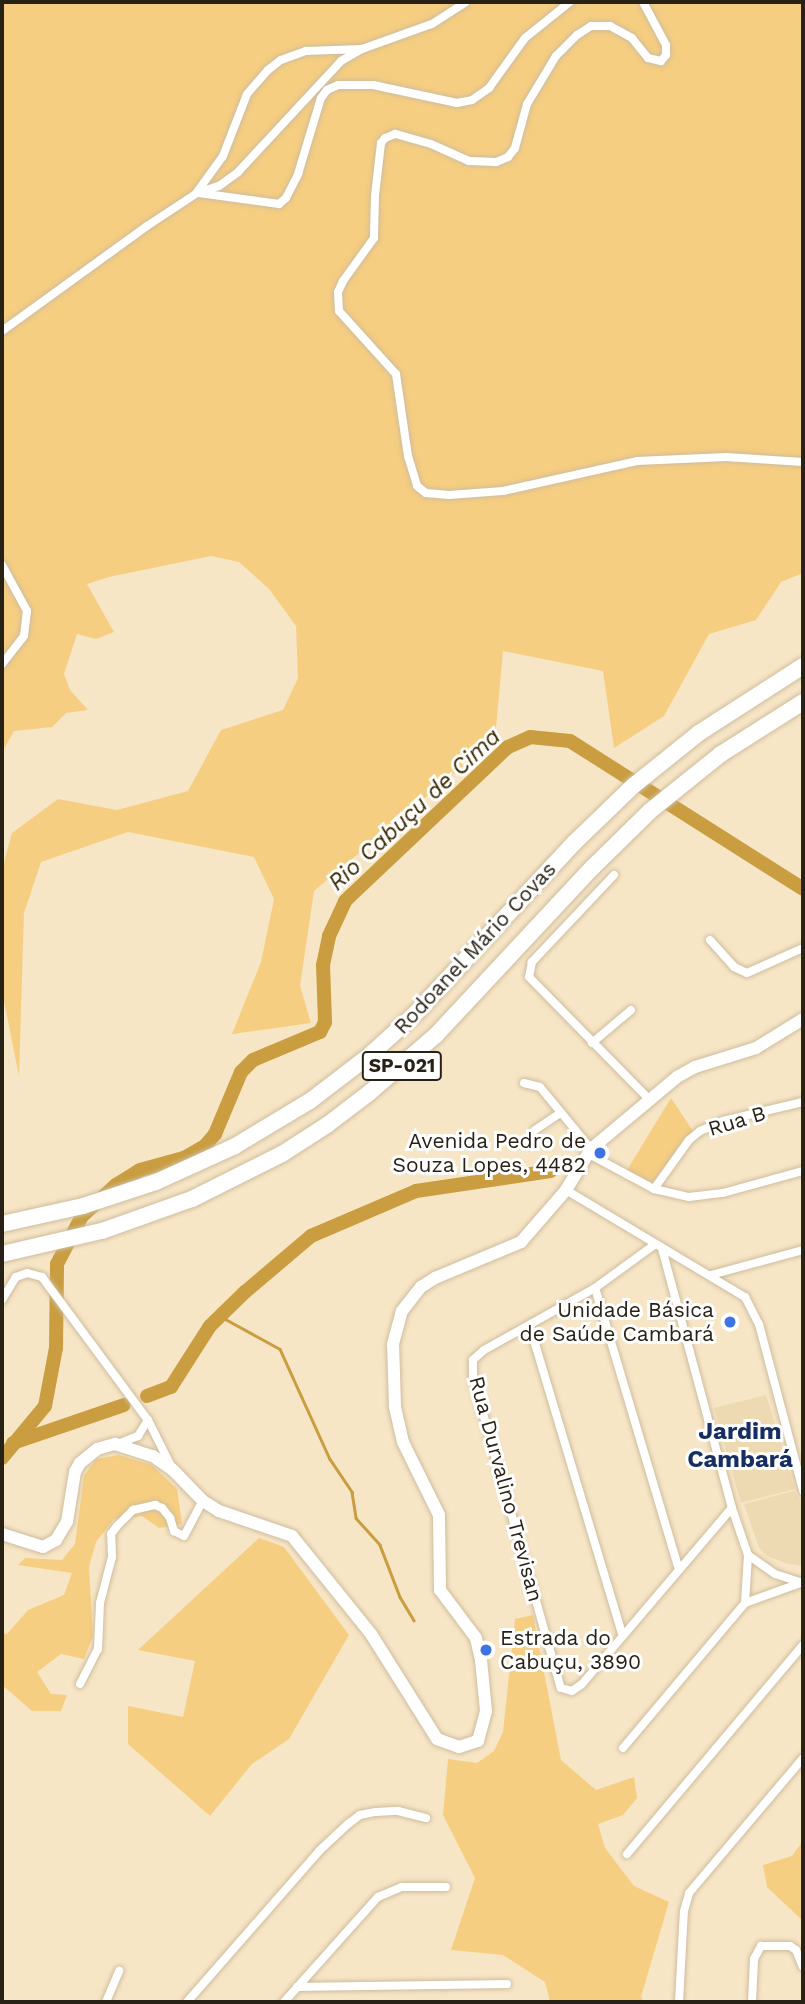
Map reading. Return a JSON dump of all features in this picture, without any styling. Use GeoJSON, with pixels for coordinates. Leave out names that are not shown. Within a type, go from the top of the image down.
{"type":"FeatureCollection","features":[{"type":"Feature","properties":{"kind":"highway","name":"Rodoanel Mário Covas"},"geometry":{"type":"LineString","coordinates":[[2,1224],[124,1194],[195,1166],[275,1124],[341,1079],[396,1033],[440,990],[594,823],[699,733],[803,666]]}},
{"type":"Feature","properties":{"kind":"highway","name":"Rodoanel Mário Covas"},"geometry":{"type":"LineString","coordinates":[[2,1254],[102,1231],[192,1199],[282,1154],[327,1125],[436,1035],[617,842],[667,796],[721,754],[803,702]]}},
{"type":"Feature","properties":{"kind":"main road"},"geometry":{"type":"LineString","coordinates":[[2,1534],[43,1547],[56,1540],[67,1522],[75,1472],[80,1463],[97,1449],[116,1444],[153,1456],[173,1469],[203,1501],[241,1521],[292,1536],[371,1634],[437,1740],[459,1746],[478,1741],[486,1711],[476,1637],[440,1590],[439,1515],[403,1442],[393,1389],[393,1344],[402,1311],[422,1287],[520,1242],[566,1190],[589,1151],[695,1067],[756,1048],[803,1019]]}},
{"type":"Feature","properties":{"kind":"street"},"geometry":{"type":"LineString","coordinates":[[2,331],[67,286],[102,256],[197,193],[219,186],[238,172],[331,71],[362,49],[432,24],[466,2]]}},
{"type":"Feature","properties":{"kind":"street"},"geometry":{"type":"LineString","coordinates":[[197,193],[279,204],[286,198],[298,174],[321,98],[327,90],[338,85],[373,85],[457,103],[472,100],[489,88],[525,38],[570,2]]}},
{"type":"Feature","properties":{"kind":"street"},"geometry":{"type":"LineString","coordinates":[[643,2],[666,45],[666,55],[661,61],[648,58],[632,38],[610,26],[591,26],[577,35],[556,56],[527,104],[514,148],[508,157],[496,162],[470,161],[431,144],[395,134],[385,138],[381,143],[374,197],[374,238],[343,281],[338,292],[339,311],[396,374],[408,456],[417,486],[426,493],[449,495],[503,491],[637,461],[726,457],[803,462]]}},
{"type":"Feature","properties":{"kind":"street"},"geometry":{"type":"LineString","coordinates":[[197,193],[223,156],[247,94],[268,70],[281,60],[306,51],[362,49]]}},
{"type":"Feature","properties":{"kind":"street"},"geometry":{"type":"LineString","coordinates":[[2,565],[27,611],[24,636],[2,664]]}},
{"type":"Feature","properties":{"kind":"street"},"geometry":{"type":"LineString","coordinates":[[614,875],[532,962],[529,977],[650,1100]]}},
{"type":"Feature","properties":{"kind":"street"},"geometry":{"type":"LineString","coordinates":[[710,940],[734,967],[747,973],[803,948]]}},
{"type":"Feature","properties":{"kind":"street"},"geometry":{"type":"LineString","coordinates":[[592,1043],[631,1010]]}},
{"type":"Feature","properties":{"kind":"street"},"geometry":{"type":"LineString","coordinates":[[524,1083],[540,1087],[589,1151],[654,1189],[676,1196],[703,1197],[803,1171]]}},
{"type":"Feature","properties":{"kind":"street","name":"Rua B"},"geometry":{"type":"LineString","coordinates":[[654,1189],[689,1140],[700,1131],[723,1121],[803,1102]]}},
{"type":"Feature","properties":{"kind":"street"},"geometry":{"type":"LineString","coordinates":[[535,1130],[560,1113]]}},
{"type":"Feature","properties":{"kind":"street"},"geometry":{"type":"LineString","coordinates":[[566,1190],[745,1297],[754,1310],[803,1491]]}},
{"type":"Feature","properties":{"kind":"street"},"geometry":{"type":"LineString","coordinates":[[622,1634],[530,1327],[658,1247]]}},
{"type":"Feature","properties":{"kind":"street"},"geometry":{"type":"LineString","coordinates":[[658,1247],[732,1508],[748,1555],[745,1604]]}},
{"type":"Feature","properties":{"kind":"street"},"geometry":{"type":"LineString","coordinates":[[711,1275],[803,1250]]}},
{"type":"Feature","properties":{"kind":"street"},"geometry":{"type":"LineString","coordinates":[[2,1300],[9,1284],[27,1273],[36,1273],[51,1285],[148,1420],[173,1469]]}},
{"type":"Feature","properties":{"kind":"street"},"geometry":{"type":"LineString","coordinates":[[595,1288],[679,1570]]}},
{"type":"Feature","properties":{"kind":"street","name":"Rua Durvalino Trevisan"},"geometry":{"type":"LineString","coordinates":[[530,1327],[478,1355],[473,1360],[472,1378],[559,1683],[566,1691],[577,1689],[622,1634]]}},
{"type":"Feature","properties":{"kind":"street"},"geometry":{"type":"LineString","coordinates":[[116,1444],[138,1436],[148,1420]]}},
{"type":"Feature","properties":{"kind":"street"},"geometry":{"type":"LineString","coordinates":[[80,1684],[98,1649],[100,1603],[112,1557],[111,1534],[133,1510],[155,1505],[170,1518],[174,1531],[184,1536],[203,1501]]}},
{"type":"Feature","properties":{"kind":"street"},"geometry":{"type":"LineString","coordinates":[[622,1634],[732,1508]]}},
{"type":"Feature","properties":{"kind":"street"},"geometry":{"type":"LineString","coordinates":[[748,1555],[775,1574],[802,1582]]}},
{"type":"Feature","properties":{"kind":"street"},"geometry":{"type":"LineString","coordinates":[[623,1748],[745,1604],[802,1582]]}},
{"type":"Feature","properties":{"kind":"street"},"geometry":{"type":"LineString","coordinates":[[627,1854],[803,1645]]}},
{"type":"Feature","properties":{"kind":"street"},"geometry":{"type":"LineString","coordinates":[[679,2002],[684,1911],[689,1893],[803,1758]]}},
{"type":"Feature","properties":{"kind":"street"},"geometry":{"type":"LineString","coordinates":[[187,2002],[342,1829],[360,1815],[398,1811],[426,1818]]}},
{"type":"Feature","properties":{"kind":"street"},"geometry":{"type":"LineString","coordinates":[[284,2002],[378,1896],[402,1887],[446,1886]]}},
{"type":"Feature","properties":{"kind":"street"},"geometry":{"type":"LineString","coordinates":[[752,2002],[756,1951],[761,1946],[782,1944],[796,1950],[803,1967]]}},
{"type":"Feature","properties":{"kind":"street"},"geometry":{"type":"LineString","coordinates":[[106,2002],[119,1971]]}},
{"type":"Feature","properties":{"kind":"street"},"geometry":{"type":"LineString","coordinates":[[297,1987],[507,1984]]}},
{"type":"Feature","properties":{"kind":"shaded area"},"geometry":{"type":"Polygon","coordinates":[[[2,2],[803,2],[803,573],[781,582],[756,620],[709,634],[664,716],[614,748],[603,671],[503,651],[495,739],[314,891],[300,986],[311,1023],[232,1034],[261,962],[274,899],[254,857],[128,832],[41,862],[24,913],[19,1076],[2,991],[2,870],[12,833],[58,799],[117,810],[188,791],[221,730],[283,710],[298,678],[296,626],[269,589],[239,562],[211,556],[109,577],[87,584],[114,632],[96,639],[77,634],[64,674],[70,690],[88,710],[66,713],[52,727],[14,731],[2,752],[2,2]]]}},
{"type":"Feature","properties":{"kind":"shaded area"},"geometry":{"type":"Polygon","coordinates":[[[671,1098],[693,1131],[652,1183],[627,1170],[671,1098]]]}},
{"type":"Feature","properties":{"kind":"shaded area"},"geometry":{"type":"Polygon","coordinates":[[[766,1395],[795,1489],[741,1503],[714,1408],[766,1395]]]}},
{"type":"Feature","properties":{"kind":"shaded area"},"geometry":{"type":"Polygon","coordinates":[[[119,1455],[152,1465],[177,1489],[182,1524],[159,1528],[142,1516],[114,1519],[96,1542],[89,1567],[93,1636],[84,1659],[61,1654],[37,1672],[51,1694],[67,1695],[61,1711],[32,1711],[2,1685],[2,1633],[7,1634],[28,1610],[64,1595],[72,1573],[18,1565],[25,1558],[62,1560],[75,1544],[84,1476],[96,1459],[119,1455]]]}},
{"type":"Feature","properties":{"kind":"shaded area"},"geometry":{"type":"Polygon","coordinates":[[[794,1491],[803,1504],[803,1566],[767,1556],[759,1548],[744,1504],[794,1491]]]}},
{"type":"Feature","properties":{"kind":"shaded area"},"geometry":{"type":"Polygon","coordinates":[[[259,1538],[284,1547],[349,1635],[289,1739],[252,1764],[210,1816],[128,1744],[128,1706],[183,1717],[195,1661],[138,1650],[259,1538]]]}},
{"type":"Feature","properties":{"kind":"shaded area"},"geometry":{"type":"Polygon","coordinates":[[[533,1615],[561,1760],[596,1790],[634,1777],[637,1798],[623,1815],[598,1824],[605,1848],[634,1886],[669,1902],[641,1997],[644,2002],[550,2002],[545,1982],[503,1955],[451,1950],[475,1878],[443,1815],[448,1759],[477,1763],[494,1751],[503,1732],[515,1619],[533,1615]]]}},
{"type":"Feature","properties":{"kind":"shaded area"},"geometry":{"type":"Polygon","coordinates":[[[803,1841],[803,1921],[767,1887],[763,1865],[792,1856],[803,1841]]]}},
{"type":"Feature","properties":{"kind":"waterway","name":"Rio Cabuçu de Cima"},"geometry":{"type":"LineString","coordinates":[[2,1458],[45,1406],[56,1348],[57,1264],[82,1216],[116,1185],[140,1170],[184,1158],[205,1146],[215,1134],[241,1072],[253,1060],[320,1032],[325,1022],[323,965],[329,936],[345,901],[508,747],[530,737],[570,741],[803,889]]}},
{"type":"Feature","properties":{"kind":"waterway"},"geometry":{"type":"LineString","coordinates":[[147,1396],[171,1387],[210,1326],[311,1236],[416,1191],[551,1171]]}},
{"type":"Feature","properties":{"kind":"waterway"},"geometry":{"type":"LineString","coordinates":[[220,1316],[280,1349],[330,1459],[352,1492],[356,1518],[380,1545],[400,1597],[414,1620]]}},
{"type":"Feature","properties":{"kind":"waterway"},"geometry":{"type":"LineString","coordinates":[[13,1443],[124,1405]]}},
{"type":"Feature","properties":{"kind":"place","name":"Avenida Pedro de Souza Lopes, 4482"},"geometry":{"type":"Point","coordinates":[600,1153]}},
{"type":"Feature","properties":{"kind":"place","name":"Unidade Básica de Saúde Cambará"},"geometry":{"type":"Point","coordinates":[730,1322]}},
{"type":"Feature","properties":{"kind":"place","name":"Estrada do Cabuçu, 3890"},"geometry":{"type":"Point","coordinates":[486,1650]}},
{"type":"Feature","properties":{"kind":"district","name":"Jardim Cambará"},"geometry":{"type":"Point","coordinates":[740,1446]}}]}
